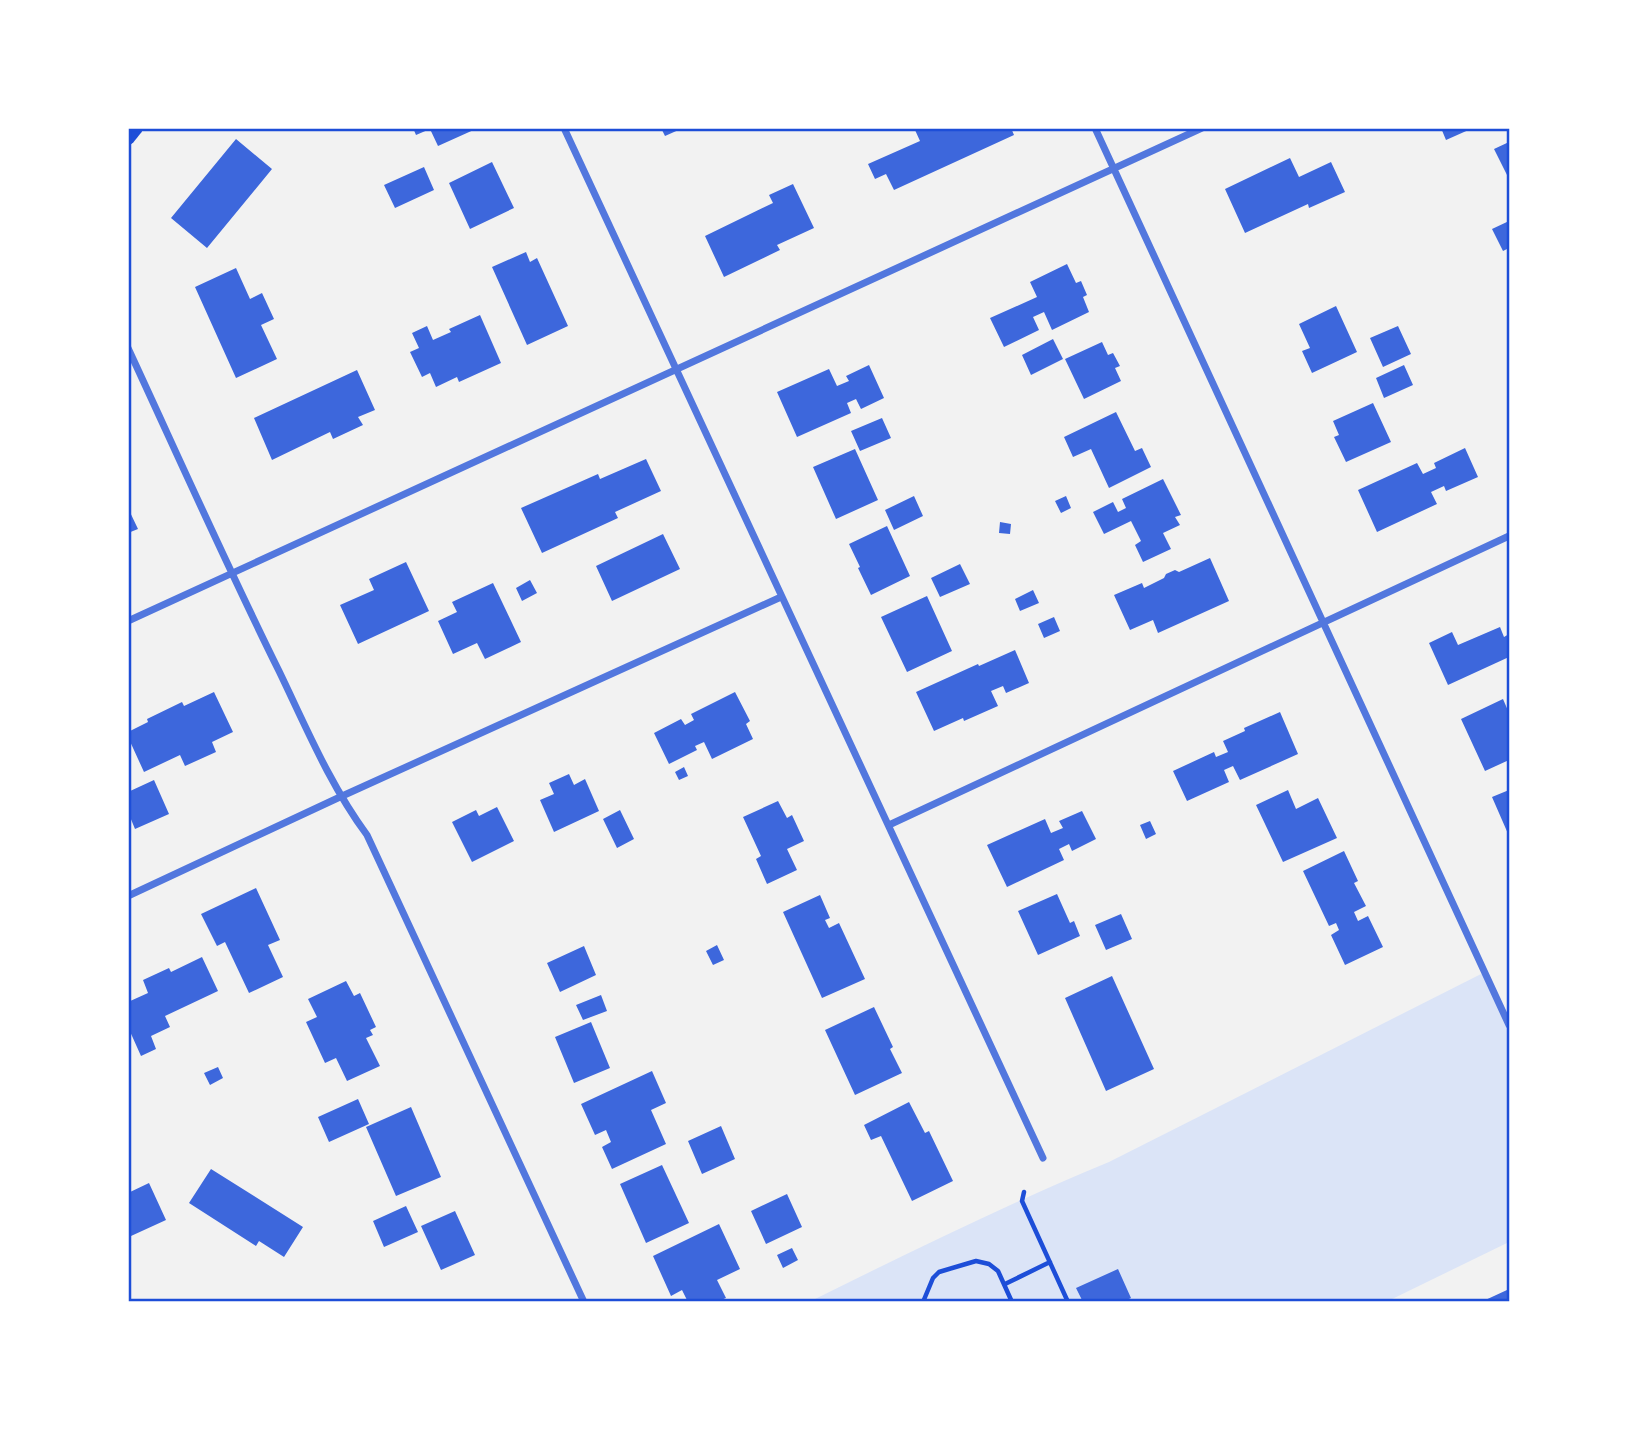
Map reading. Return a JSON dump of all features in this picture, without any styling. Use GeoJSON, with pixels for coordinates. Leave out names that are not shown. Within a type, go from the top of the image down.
{"type":"FeatureCollection","features":[{"type":"Feature","properties":{"kind":"main road"},"geometry":{"type":"LineString","coordinates":[[128,138],[136,128]]}},
{"type":"Feature","properties":{"kind":"street"},"geometry":{"type":"LineString","coordinates":[[564,128],[674,370],[1043,1158]]}},
{"type":"Feature","properties":{"kind":"street"},"geometry":{"type":"LineString","coordinates":[[1095,128],[1509,1025]]}},
{"type":"Feature","properties":{"kind":"street"},"geometry":{"type":"LineString","coordinates":[[128,621],[1202,128]]}},
{"type":"Feature","properties":{"kind":"street"},"geometry":{"type":"LineString","coordinates":[[128,348],[232,573],[341,797],[368,835],[584,1302]]}},
{"type":"Feature","properties":{"kind":"street"},"geometry":{"type":"LineString","coordinates":[[889,825],[1509,536]]}},
{"type":"Feature","properties":{"kind":"street"},"geometry":{"type":"LineString","coordinates":[[128,896],[781,597]]}},
{"type":"Feature","properties":{"kind":"path"},"geometry":{"type":"LineString","coordinates":[[1024,1192],[1022,1201],[1068,1302]]}},
{"type":"Feature","properties":{"kind":"path"},"geometry":{"type":"LineString","coordinates":[[923,1302],[939,1272],[976,1261],[989,1264],[998,1270],[1012,1302]]}},
{"type":"Feature","properties":{"kind":"path"},"geometry":{"type":"LineString","coordinates":[[1005,1284],[1050,1262]]}},
{"type":"Feature","properties":{"kind":"shaded area"},"geometry":{"type":"Polygon","coordinates":[[[1485,972],[1509,1025],[1509,1242],[1386,1302],[809,1302],[995,1212],[1109,1162],[1485,972]]]}},
{"type":"Feature","properties":{"kind":"building"},"geometry":{"type":"Polygon","coordinates":[[[413,128],[478,128],[438,146],[430,129],[416,135],[413,128]]]}},
{"type":"Feature","properties":{"kind":"building"},"geometry":{"type":"Polygon","coordinates":[[[661,128],[683,128],[665,136],[661,128]]]}},
{"type":"Feature","properties":{"kind":"building"},"geometry":{"type":"Polygon","coordinates":[[[931,128],[933,131],[940,128],[1011,128],[1014,135],[894,190],[886,174],[875,179],[868,164],[920,141],[915,130],[931,128]]]}},
{"type":"Feature","properties":{"kind":"building"},"geometry":{"type":"Polygon","coordinates":[[[1441,128],[1473,128],[1446,140],[1441,128]]]}},
{"type":"Feature","properties":{"kind":"building"},"geometry":{"type":"Polygon","coordinates":[[[236,139],[272,169],[207,248],[171,218],[236,139]]]}},
{"type":"Feature","properties":{"kind":"building"},"geometry":{"type":"Polygon","coordinates":[[[1509,142],[1509,179],[1494,149],[1509,142]]]}},
{"type":"Feature","properties":{"kind":"building"},"geometry":{"type":"Polygon","coordinates":[[[1290,158],[1299,177],[1331,162],[1345,192],[1309,208],[1308,204],[1245,233],[1225,189],[1290,158]]]}},
{"type":"Feature","properties":{"kind":"building"},"geometry":{"type":"Polygon","coordinates":[[[492,162],[514,208],[470,229],[449,183],[492,162]]]}},
{"type":"Feature","properties":{"kind":"building"},"geometry":{"type":"Polygon","coordinates":[[[424,167],[434,190],[395,208],[384,185],[424,167]]]}},
{"type":"Feature","properties":{"kind":"building"},"geometry":{"type":"Polygon","coordinates":[[[793,184],[814,228],[777,245],[780,250],[724,277],[705,236],[773,203],[769,195],[793,184]]]}},
{"type":"Feature","properties":{"kind":"building"},"geometry":{"type":"Polygon","coordinates":[[[1509,221],[1509,248],[1503,251],[1492,229],[1509,221]]]}},
{"type":"Feature","properties":{"kind":"building"},"geometry":{"type":"Polygon","coordinates":[[[526,252],[530,262],[537,258],[568,326],[527,345],[492,267],[526,252]]]}},
{"type":"Feature","properties":{"kind":"building"},"geometry":{"type":"Polygon","coordinates":[[[1067,264],[1076,283],[1081,281],[1087,295],[1083,297],[1089,312],[1052,330],[1044,312],[1033,317],[1039,330],[1004,347],[990,318],[1037,297],[1030,282],[1067,264]]]}},
{"type":"Feature","properties":{"kind":"building"},"geometry":{"type":"Polygon","coordinates":[[[236,268],[250,299],[262,293],[274,319],[261,325],[277,359],[236,378],[195,287],[236,268]]]}},
{"type":"Feature","properties":{"kind":"building"},"geometry":{"type":"Polygon","coordinates":[[[1336,306],[1357,352],[1312,373],[1302,351],[1310,348],[1299,324],[1336,306]]]}},
{"type":"Feature","properties":{"kind":"building"},"geometry":{"type":"Polygon","coordinates":[[[480,315],[501,363],[459,382],[457,377],[436,387],[430,373],[422,377],[410,352],[419,348],[412,333],[427,326],[433,340],[451,332],[449,329],[480,315]]]}},
{"type":"Feature","properties":{"kind":"building"},"geometry":{"type":"Polygon","coordinates":[[[1398,326],[1411,354],[1383,367],[1370,338],[1398,326]]]}},
{"type":"Feature","properties":{"kind":"building"},"geometry":{"type":"Polygon","coordinates":[[[1053,339],[1063,359],[1031,375],[1022,355],[1053,339]]]}},
{"type":"Feature","properties":{"kind":"building"},"geometry":{"type":"Polygon","coordinates":[[[1102,342],[1108,355],[1113,353],[1120,366],[1115,368],[1121,381],[1084,399],[1065,359],[1102,342]]]}},
{"type":"Feature","properties":{"kind":"building"},"geometry":{"type":"Polygon","coordinates":[[[869,365],[884,398],[861,409],[856,399],[847,403],[851,413],[797,437],[777,392],[829,369],[837,386],[849,381],[846,376],[869,365]]]}},
{"type":"Feature","properties":{"kind":"building"},"geometry":{"type":"Polygon","coordinates":[[[1404,365],[1413,385],[1384,398],[1376,378],[1404,365]]]}},
{"type":"Feature","properties":{"kind":"building"},"geometry":{"type":"Polygon","coordinates":[[[357,370],[375,410],[358,417],[363,425],[333,439],[330,432],[272,460],[254,418],[357,370]]]}},
{"type":"Feature","properties":{"kind":"building"},"geometry":{"type":"Polygon","coordinates":[[[1373,403],[1391,442],[1346,462],[1334,437],[1339,435],[1333,421],[1373,403]]]}},
{"type":"Feature","properties":{"kind":"building"},"geometry":{"type":"Polygon","coordinates":[[[1116,412],[1135,451],[1142,448],[1151,467],[1109,488],[1091,449],[1073,457],[1064,437],[1116,412]]]}},
{"type":"Feature","properties":{"kind":"building"},"geometry":{"type":"Polygon","coordinates":[[[882,418],[891,438],[860,451],[851,431],[882,418]]]}},
{"type":"Feature","properties":{"kind":"building"},"geometry":{"type":"Polygon","coordinates":[[[1465,448],[1478,477],[1446,491],[1444,486],[1431,492],[1437,504],[1377,532],[1358,490],[1417,463],[1423,474],[1436,468],[1434,463],[1465,448]]]}},
{"type":"Feature","properties":{"kind":"building"},"geometry":{"type":"Polygon","coordinates":[[[855,449],[878,500],[836,519],[813,467],[855,449]]]}},
{"type":"Feature","properties":{"kind":"building"},"geometry":{"type":"Polygon","coordinates":[[[646,459],[661,491],[615,512],[618,518],[542,553],[521,508],[598,474],[600,479],[646,459]]]}},
{"type":"Feature","properties":{"kind":"building"},"geometry":{"type":"Polygon","coordinates":[[[1163,479],[1181,515],[1175,517],[1180,525],[1163,533],[1171,549],[1143,562],[1135,545],[1141,541],[1131,521],[1104,534],[1093,512],[1113,502],[1118,512],[1126,508],[1122,499],[1163,479]]]}},
{"type":"Feature","properties":{"kind":"building"},"geometry":{"type":"Polygon","coordinates":[[[914,496],[923,516],[894,530],[885,510],[914,496]]]}},
{"type":"Feature","properties":{"kind":"building"},"geometry":{"type":"Polygon","coordinates":[[[1066,496],[1071,508],[1061,513],[1055,501],[1066,496]]]}},
{"type":"Feature","properties":{"kind":"building"},"geometry":{"type":"Polygon","coordinates":[[[128,508],[138,529],[128,533],[128,508]]]}},
{"type":"Feature","properties":{"kind":"building"},"geometry":{"type":"Polygon","coordinates":[[[1000,522],[1011,524],[1010,534],[999,533],[1000,522]]]}},
{"type":"Feature","properties":{"kind":"building"},"geometry":{"type":"Polygon","coordinates":[[[887,526],[910,576],[871,595],[849,544],[887,526]]]}},
{"type":"Feature","properties":{"kind":"building"},"geometry":{"type":"Polygon","coordinates":[[[663,534],[680,569],[612,601],[596,566],[663,534]]]}},
{"type":"Feature","properties":{"kind":"building"},"geometry":{"type":"Polygon","coordinates":[[[1210,558],[1229,601],[1158,633],[1153,620],[1130,630],[1114,595],[1142,583],[1144,588],[1164,578],[1166,574],[1175,570],[1179,572],[1210,558]]]}},
{"type":"Feature","properties":{"kind":"building"},"geometry":{"type":"Polygon","coordinates":[[[406,562],[429,611],[358,644],[340,605],[374,590],[369,579],[406,562]]]}},
{"type":"Feature","properties":{"kind":"building"},"geometry":{"type":"Polygon","coordinates":[[[960,564],[970,584],[940,597],[931,578],[960,564]]]}},
{"type":"Feature","properties":{"kind":"building"},"geometry":{"type":"Polygon","coordinates":[[[530,580],[537,593],[522,601],[516,588],[530,580]]]}},
{"type":"Feature","properties":{"kind":"building"},"geometry":{"type":"Polygon","coordinates":[[[493,583],[521,642],[485,659],[477,643],[453,654],[438,621],[457,612],[452,602],[493,583]]]}},
{"type":"Feature","properties":{"kind":"building"},"geometry":{"type":"Polygon","coordinates":[[[1033,590],[1039,603],[1020,611],[1015,599],[1033,590]]]}},
{"type":"Feature","properties":{"kind":"building"},"geometry":{"type":"Polygon","coordinates":[[[927,596],[952,651],[907,672],[881,617],[927,596]]]}},
{"type":"Feature","properties":{"kind":"building"},"geometry":{"type":"Polygon","coordinates":[[[1054,617],[1060,631],[1044,638],[1038,624],[1054,617]]]}},
{"type":"Feature","properties":{"kind":"building"},"geometry":{"type":"Polygon","coordinates":[[[1500,627],[1504,637],[1509,634],[1509,657],[1448,685],[1429,643],[1452,632],[1458,645],[1500,627]]]}},
{"type":"Feature","properties":{"kind":"building"},"geometry":{"type":"Polygon","coordinates":[[[1015,650],[1029,683],[1006,693],[1003,686],[991,691],[998,706],[934,731],[916,692],[1015,650]]]}},
{"type":"Feature","properties":{"kind":"building"},"geometry":{"type":"Polygon","coordinates":[[[214,692],[233,732],[212,742],[216,752],[185,766],[180,755],[144,772],[128,732],[148,722],[147,719],[182,702],[184,706],[214,692]]]}},
{"type":"Feature","properties":{"kind":"building"},"geometry":{"type":"Polygon","coordinates":[[[735,692],[750,721],[746,724],[753,739],[712,759],[704,742],[695,746],[697,750],[669,764],[654,733],[681,719],[685,725],[694,720],[691,714],[735,692]]]}},
{"type":"Feature","properties":{"kind":"building"},"geometry":{"type":"Polygon","coordinates":[[[1503,699],[1509,713],[1509,760],[1485,771],[1461,719],[1503,699]]]}},
{"type":"Feature","properties":{"kind":"building"},"geometry":{"type":"Polygon","coordinates":[[[1280,712],[1298,754],[1240,780],[1233,766],[1224,770],[1229,782],[1187,801],[1173,771],[1214,752],[1216,757],[1228,752],[1223,741],[1280,712]]]}},
{"type":"Feature","properties":{"kind":"building"},"geometry":{"type":"Polygon","coordinates":[[[684,767],[688,776],[679,780],[675,772],[684,767]]]}},
{"type":"Feature","properties":{"kind":"building"},"geometry":{"type":"Polygon","coordinates":[[[569,774],[574,785],[585,779],[599,811],[554,832],[540,800],[554,794],[549,783],[569,774]]]}},
{"type":"Feature","properties":{"kind":"building"},"geometry":{"type":"Polygon","coordinates":[[[154,780],[169,814],[135,829],[128,812],[128,792],[154,780]]]}},
{"type":"Feature","properties":{"kind":"building"},"geometry":{"type":"Polygon","coordinates":[[[1288,790],[1296,809],[1318,798],[1337,838],[1283,862],[1256,805],[1288,790]]]}},
{"type":"Feature","properties":{"kind":"building"},"geometry":{"type":"Polygon","coordinates":[[[1509,790],[1509,836],[1492,797],[1509,790]]]}},
{"type":"Feature","properties":{"kind":"building"},"geometry":{"type":"Polygon","coordinates":[[[778,801],[787,818],[792,815],[804,841],[787,849],[797,870],[767,884],[756,859],[761,856],[743,817],[778,801]]]}},
{"type":"Feature","properties":{"kind":"building"},"geometry":{"type":"Polygon","coordinates":[[[497,807],[514,841],[472,862],[452,822],[476,810],[479,816],[497,807]]]}},
{"type":"Feature","properties":{"kind":"building"},"geometry":{"type":"Polygon","coordinates":[[[620,810],[634,839],[617,848],[603,819],[620,810]]]}},
{"type":"Feature","properties":{"kind":"building"},"geometry":{"type":"Polygon","coordinates":[[[1082,811],[1096,839],[1072,851],[1069,844],[1059,849],[1064,860],[1007,887],[987,845],[1045,819],[1051,833],[1063,828],[1059,821],[1082,811]]]}},
{"type":"Feature","properties":{"kind":"building"},"geometry":{"type":"Polygon","coordinates":[[[1150,821],[1156,834],[1146,839],[1140,825],[1150,821]]]}},
{"type":"Feature","properties":{"kind":"building"},"geometry":{"type":"Polygon","coordinates":[[[1344,851],[1358,881],[1354,883],[1366,906],[1354,912],[1358,921],[1368,916],[1383,947],[1345,965],[1331,935],[1339,930],[1336,923],[1329,926],[1303,871],[1344,851]]]}},
{"type":"Feature","properties":{"kind":"building"},"geometry":{"type":"Polygon","coordinates":[[[256,888],[280,940],[268,945],[283,977],[249,993],[225,942],[217,946],[201,914],[256,888]]]}},
{"type":"Feature","properties":{"kind":"building"},"geometry":{"type":"Polygon","coordinates":[[[1057,894],[1070,923],[1074,921],[1080,936],[1038,955],[1018,911],[1057,894]]]}},
{"type":"Feature","properties":{"kind":"building"},"geometry":{"type":"Polygon","coordinates":[[[820,895],[830,918],[825,920],[829,928],[839,923],[865,979],[822,998],[783,912],[820,895]]]}},
{"type":"Feature","properties":{"kind":"building"},"geometry":{"type":"Polygon","coordinates":[[[1121,914],[1132,939],[1106,950],[1095,925],[1121,914]]]}},
{"type":"Feature","properties":{"kind":"building"},"geometry":{"type":"Polygon","coordinates":[[[717,945],[724,960],[713,965],[706,951],[717,945]]]}},
{"type":"Feature","properties":{"kind":"building"},"geometry":{"type":"Polygon","coordinates":[[[584,946],[596,975],[560,992],[547,963],[584,946]]]}},
{"type":"Feature","properties":{"kind":"building"},"geometry":{"type":"Polygon","coordinates":[[[202,957],[218,991],[165,1016],[170,1027],[151,1036],[156,1049],[141,1056],[128,1027],[128,1002],[148,993],[143,980],[169,968],[171,972],[202,957]]]}},
{"type":"Feature","properties":{"kind":"building"},"geometry":{"type":"Polygon","coordinates":[[[1112,976],[1154,1069],[1106,1091],[1065,998],[1112,976]]]}},
{"type":"Feature","properties":{"kind":"building"},"geometry":{"type":"Polygon","coordinates":[[[346,981],[354,996],[360,993],[376,1027],[370,1030],[373,1035],[366,1038],[380,1066],[347,1081],[336,1058],[325,1063],[306,1022],[317,1017],[308,999],[346,981]]]}},
{"type":"Feature","properties":{"kind":"building"},"geometry":{"type":"Polygon","coordinates":[[[601,995],[607,1011],[583,1020],[576,1005],[601,995]]]}},
{"type":"Feature","properties":{"kind":"building"},"geometry":{"type":"Polygon","coordinates":[[[874,1007],[902,1073],[855,1095],[825,1030],[874,1007]]]}},
{"type":"Feature","properties":{"kind":"building"},"geometry":{"type":"Polygon","coordinates":[[[591,1022],[610,1068],[574,1083],[555,1037],[591,1022]]]}},
{"type":"Feature","properties":{"kind":"building"},"geometry":{"type":"Polygon","coordinates":[[[218,1067],[223,1078],[210,1085],[204,1073],[218,1067]]]}},
{"type":"Feature","properties":{"kind":"building"},"geometry":{"type":"Polygon","coordinates":[[[652,1071],[666,1103],[651,1110],[666,1144],[612,1169],[602,1147],[611,1142],[606,1130],[595,1135],[581,1104],[652,1071]]]}},
{"type":"Feature","properties":{"kind":"building"},"geometry":{"type":"Polygon","coordinates":[[[358,1099],[369,1124],[329,1142],[318,1117],[358,1099]]]}},
{"type":"Feature","properties":{"kind":"building"},"geometry":{"type":"Polygon","coordinates":[[[909,1102],[925,1133],[929,1131],[953,1181],[912,1201],[881,1136],[871,1140],[864,1125],[909,1102]]]}},
{"type":"Feature","properties":{"kind":"building"},"geometry":{"type":"Polygon","coordinates":[[[411,1107],[441,1177],[396,1196],[366,1127],[411,1107]]]}},
{"type":"Feature","properties":{"kind":"building"},"geometry":{"type":"Polygon","coordinates":[[[721,1126],[735,1159],[702,1174],[688,1141],[721,1126]]]}},
{"type":"Feature","properties":{"kind":"building"},"geometry":{"type":"Polygon","coordinates":[[[662,1165],[689,1223],[646,1243],[620,1184],[662,1165]]]}},
{"type":"Feature","properties":{"kind":"building"},"geometry":{"type":"Polygon","coordinates":[[[211,1169],[303,1227],[284,1257],[259,1241],[256,1246],[189,1203],[211,1169]]]}},
{"type":"Feature","properties":{"kind":"building"},"geometry":{"type":"Polygon","coordinates":[[[149,1183],[166,1220],[131,1236],[128,1234],[128,1193],[149,1183]]]}},
{"type":"Feature","properties":{"kind":"building"},"geometry":{"type":"Polygon","coordinates":[[[787,1194],[802,1227],[766,1244],[751,1211],[787,1194]]]}},
{"type":"Feature","properties":{"kind":"building"},"geometry":{"type":"Polygon","coordinates":[[[406,1206],[418,1232],[384,1247],[373,1221],[406,1206]]]}},
{"type":"Feature","properties":{"kind":"building"},"geometry":{"type":"Polygon","coordinates":[[[455,1211],[475,1255],[441,1270],[421,1226],[455,1211]]]}},
{"type":"Feature","properties":{"kind":"building"},"geometry":{"type":"Polygon","coordinates":[[[719,1224],[740,1269],[717,1280],[726,1298],[716,1302],[688,1302],[682,1290],[671,1296],[653,1256],[719,1224]]]}},
{"type":"Feature","properties":{"kind":"building"},"geometry":{"type":"Polygon","coordinates":[[[792,1248],[798,1260],[783,1268],[777,1255],[792,1248]]]}},
{"type":"Feature","properties":{"kind":"building"},"geometry":{"type":"Polygon","coordinates":[[[1118,1269],[1131,1298],[1123,1302],[1083,1302],[1076,1288],[1118,1269]]]}},
{"type":"Feature","properties":{"kind":"building"},"geometry":{"type":"Polygon","coordinates":[[[1507,1290],[1509,1302],[1481,1302],[1507,1290]]]}}]}
